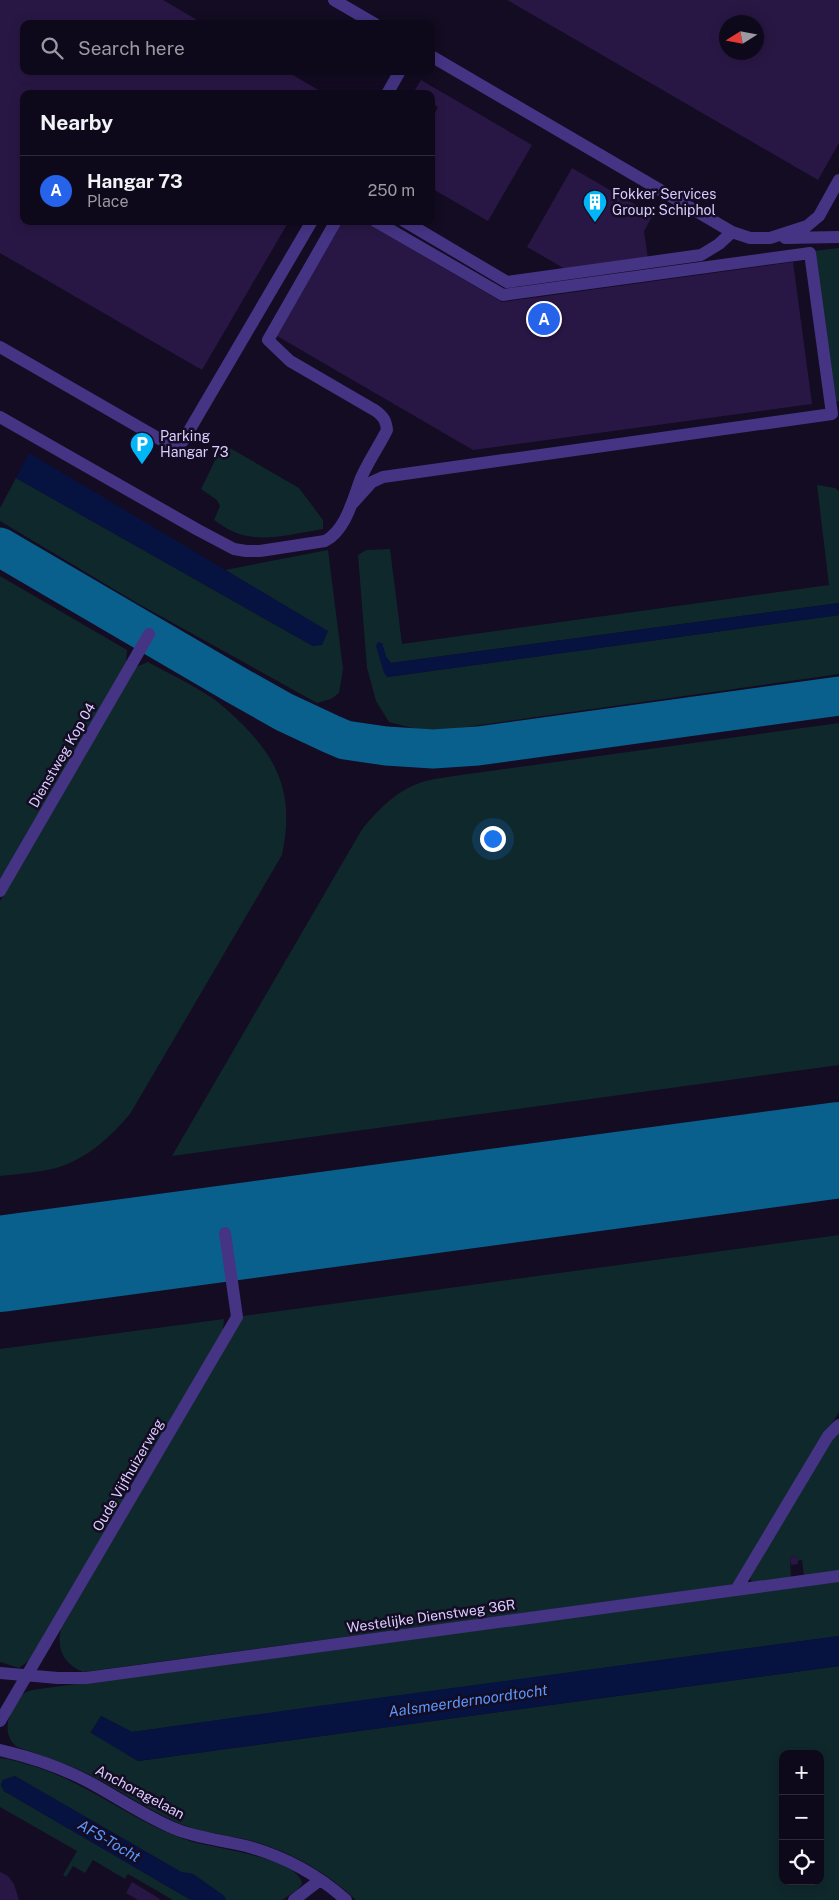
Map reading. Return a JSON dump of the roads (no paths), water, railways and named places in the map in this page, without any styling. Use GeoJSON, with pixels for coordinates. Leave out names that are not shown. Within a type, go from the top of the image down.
{"type":"FeatureCollection","features":[{"type":"Feature","properties":{"kind":"lane"},"geometry":{"type":"LineString","coordinates":[[334,0],[355,5],[371,20]]}},
{"type":"Feature","properties":{"kind":"lane"},"geometry":{"type":"LineString","coordinates":[[435,58],[732,232],[750,238],[839,237]]}},
{"type":"Feature","properties":{"kind":"lane"},"geometry":{"type":"LineString","coordinates":[[389,90],[398,75]]}},
{"type":"Feature","properties":{"kind":"lane"},"geometry":{"type":"LineString","coordinates":[[770,238],[807,226],[819,216],[839,180]]}},
{"type":"Feature","properties":{"kind":"lane"},"geometry":{"type":"LineString","coordinates":[[0,347],[170,445],[183,441],[310,225]]}},
{"type":"Feature","properties":{"kind":"lane"},"geometry":{"type":"LineString","coordinates":[[334,225],[268,340],[290,361],[384,417],[387,430],[362,477],[353,503]]}},
{"type":"Feature","properties":{"kind":"lane"},"geometry":{"type":"LineString","coordinates":[[0,416],[198,530],[234,548],[246,551],[260,551],[325,541],[332,537],[353,503],[372,482],[383,477],[832,414],[810,253],[503,294],[382,225]]}},
{"type":"Feature","properties":{"kind":"lane"},"geometry":{"type":"LineString","coordinates":[[411,225],[507,282],[701,255],[719,244],[732,232]]}},
{"type":"Feature","properties":{"kind":"lane","name":"Dienstweg Kop 04"},"geometry":{"type":"LineString","coordinates":[[0,890],[149,634]]}},
{"type":"Feature","properties":{"kind":"lane","name":"Oude Vijfhuizerweg"},"geometry":{"type":"LineString","coordinates":[[0,1721],[237,1317],[226,1233]]}},
{"type":"Feature","properties":{"kind":"lane"},"geometry":{"type":"LineString","coordinates":[[736,1590],[828,1436],[839,1425]]}},
{"type":"Feature","properties":{"kind":"lane","name":"Westelijke Dienstweg 36R"},"geometry":{"type":"LineString","coordinates":[[0,1673],[70,1679],[86,1678],[839,1576]]}},
{"type":"Feature","properties":{"kind":"lane","name":"Anchoragelaan"},"geometry":{"type":"LineString","coordinates":[[0,1750],[66,1771],[192,1835],[272,1854],[320,1880],[346,1900]]}},
{"type":"Feature","properties":{"kind":"lane"},"geometry":{"type":"LineString","coordinates":[[294,1900],[320,1880]]}},
{"type":"Feature","properties":{"kind":"water"},"geometry":{"type":"Polygon","coordinates":[[[29,453],[328,631],[322,645],[313,646],[16,478],[29,453]]]}},
{"type":"Feature","properties":{"kind":"water"},"geometry":{"type":"Polygon","coordinates":[[[839,603],[839,615],[387,677],[376,646],[378,642],[382,643],[386,657],[391,663],[839,603]]]}},
{"type":"Feature","properties":{"kind":"water","name":"Aalsmeerdernoordtocht"},"geometry":{"type":"Polygon","coordinates":[[[839,1636],[839,1666],[138,1761],[91,1733],[101,1716],[132,1732],[839,1636]]]}},
{"type":"Feature","properties":{"kind":"water","name":"AFS-Tocht"},"geometry":{"type":"Polygon","coordinates":[[[15,1776],[181,1872],[193,1874],[224,1896],[226,1900],[191,1900],[4,1791],[1,1785],[3,1780],[15,1776]]]}},
{"type":"Feature","properties":{"kind":"place","name":"Fokker Services Group: Schiphol"},"geometry":{"type":"Point","coordinates":[595,223]}},
{"type":"Feature","properties":{"kind":"place","name":"Hangar 73"},"geometry":{"type":"Point","coordinates":[544,319]}},
{"type":"Feature","properties":{"kind":"place","name":"Parking Hangar 73"},"geometry":{"type":"Point","coordinates":[142,465]}}]}
